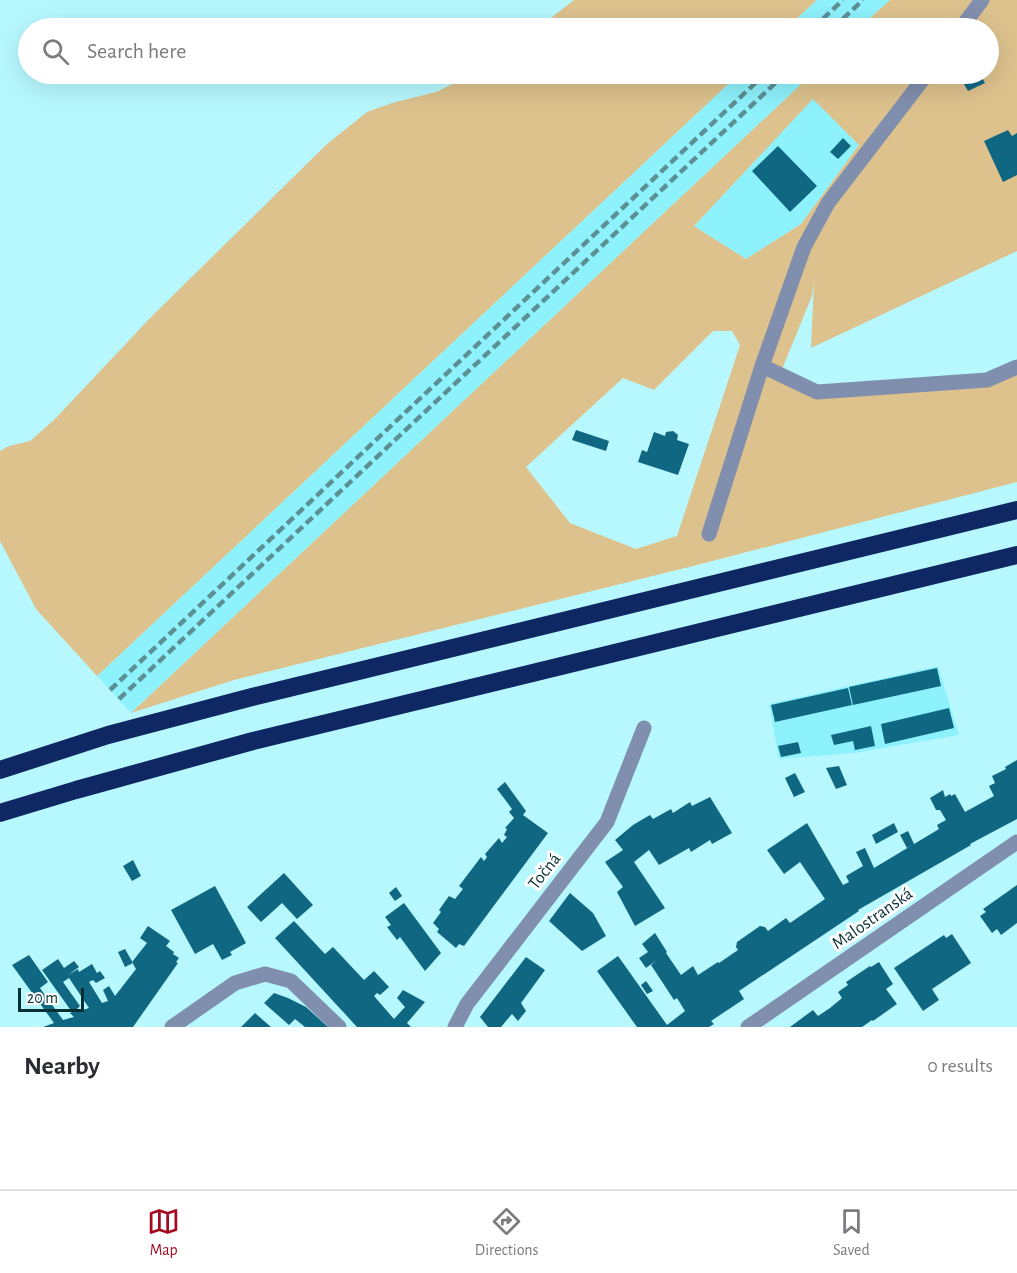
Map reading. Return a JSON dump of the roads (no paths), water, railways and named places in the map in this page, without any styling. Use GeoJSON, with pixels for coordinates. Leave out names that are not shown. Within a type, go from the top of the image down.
{"type":"FeatureCollection","features":[{"type":"Feature","properties":{"kind":"highway"},"geometry":{"type":"LineString","coordinates":[[0,770],[108,735],[252,697],[1017,510]]}},
{"type":"Feature","properties":{"kind":"highway"},"geometry":{"type":"LineString","coordinates":[[0,813],[253,741],[1017,555]]}},
{"type":"Feature","properties":{"kind":"street"},"geometry":{"type":"LineString","coordinates":[[968,18],[982,0]]}},
{"type":"Feature","properties":{"kind":"street"},"geometry":{"type":"LineString","coordinates":[[709,534],[762,366],[804,247],[828,203],[919,84]]}},
{"type":"Feature","properties":{"kind":"street"},"geometry":{"type":"LineString","coordinates":[[762,366],[818,392],[987,380],[1017,367]]}},
{"type":"Feature","properties":{"kind":"street","name":"Točná"},"geometry":{"type":"LineString","coordinates":[[455,1027],[467,1004],[607,822],[644,728]]}},
{"type":"Feature","properties":{"kind":"street","name":"Malostranská"},"geometry":{"type":"LineString","coordinates":[[748,1027],[1017,842]]}},
{"type":"Feature","properties":{"kind":"street"},"geometry":{"type":"LineString","coordinates":[[172,1027],[235,983],[265,974],[291,981],[339,1027]]}},
{"type":"Feature","properties":{"kind":"railway"},"geometry":{"type":"LineString","coordinates":[[824,18],[843,0]]}},
{"type":"Feature","properties":{"kind":"railway"},"geometry":{"type":"LineString","coordinates":[[844,18],[863,0]]}},
{"type":"Feature","properties":{"kind":"railway"},"geometry":{"type":"LineString","coordinates":[[110,690],[754,84]]}},
{"type":"Feature","properties":{"kind":"railway"},"geometry":{"type":"LineString","coordinates":[[119,699],[774,84]]}}]}
